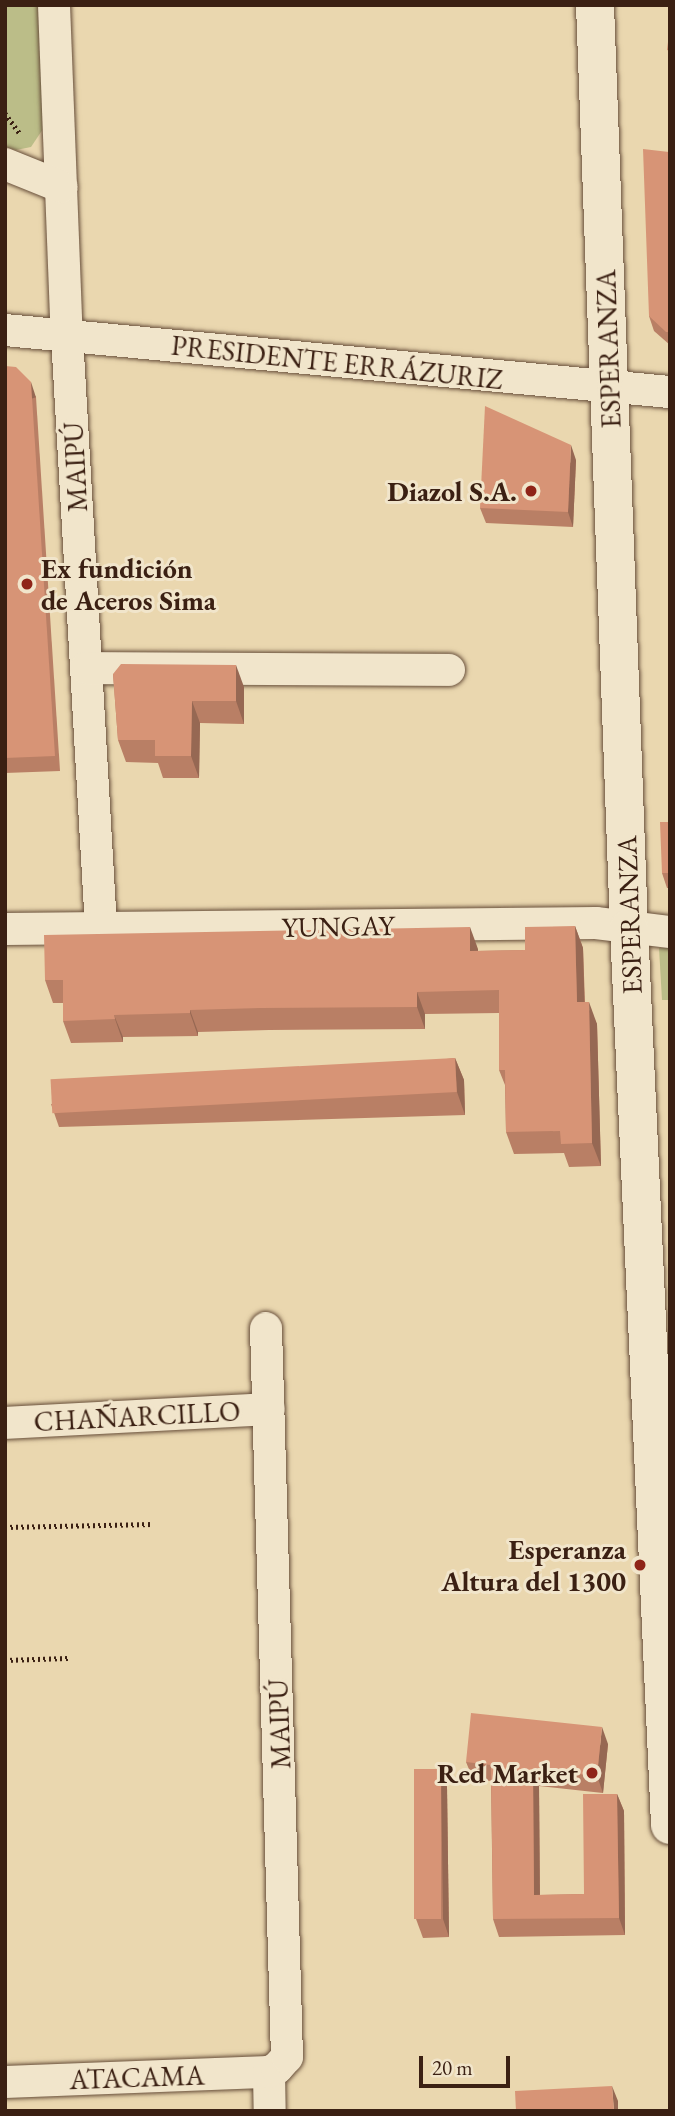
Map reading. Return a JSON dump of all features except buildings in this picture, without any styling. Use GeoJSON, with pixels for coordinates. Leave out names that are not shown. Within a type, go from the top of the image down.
{"type":"FeatureCollection","features":[{"type":"Feature","properties":{"kind":"main road","name":"ESPERANZA"},"geometry":{"type":"LineString","coordinates":[[595,5],[629,928],[670,1825]]}},
{"type":"Feature","properties":{"kind":"street","name":"MAIPÚ"},"geometry":{"type":"LineString","coordinates":[[54,5],[67,336],[102,928]]}},
{"type":"Feature","properties":{"kind":"street"},"geometry":{"type":"LineString","coordinates":[[5,164],[62,187]]}},
{"type":"Feature","properties":{"kind":"street","name":"PRESIDENTE ERRÁZURIZ"},"geometry":{"type":"LineString","coordinates":[[5,330],[670,392]]}},
{"type":"Feature","properties":{"kind":"street"},"geometry":{"type":"LineString","coordinates":[[86,668],[449,670]]}},
{"type":"Feature","properties":{"kind":"street","name":"YUNGAY"},"geometry":{"type":"LineString","coordinates":[[5,929],[596,923],[670,932]]}},
{"type":"Feature","properties":{"kind":"street","name":"MAIPÚ"},"geometry":{"type":"LineString","coordinates":[[266,1328],[289,2050],[283,2062],[268,2072]]}},
{"type":"Feature","properties":{"kind":"street","name":"CHAÑARCILLO"},"geometry":{"type":"LineString","coordinates":[[5,1423],[269,1409]]}},
{"type":"Feature","properties":{"kind":"street"},"geometry":{"type":"LineString","coordinates":[[268,2072],[270,2111]]}},
{"type":"Feature","properties":{"kind":"street","name":"ATACAMA"},"geometry":{"type":"LineString","coordinates":[[5,2082],[268,2072]]}},
{"type":"Feature","properties":{"kind":"path"},"geometry":{"type":"LineString","coordinates":[[5,113],[21,136]]}},
{"type":"Feature","properties":{"kind":"path"},"geometry":{"type":"LineString","coordinates":[[5,1527],[153,1524]]}},
{"type":"Feature","properties":{"kind":"path"},"geometry":{"type":"LineString","coordinates":[[5,1660],[68,1658]]}},
{"type":"Feature","properties":{"kind":"green space"},"geometry":{"type":"Polygon","coordinates":[[[5,5],[39,5],[43,129],[31,147],[16,150],[5,147],[5,5]]]}},
{"type":"Feature","properties":{"kind":"green space"},"geometry":{"type":"Polygon","coordinates":[[[659,948],[670,948],[670,1000],[662,1000],[659,948]]]}},
{"type":"Feature","properties":{"kind":"place","name":"Diazol S.A."},"geometry":{"type":"Point","coordinates":[531,491]}},
{"type":"Feature","properties":{"kind":"place","name":"Ex fundición de Aceros Sima"},"geometry":{"type":"Point","coordinates":[27,584]}},
{"type":"Feature","properties":{"kind":"place","name":"Esperanza Altura del 1300"},"geometry":{"type":"Point","coordinates":[640,1565]}},
{"type":"Feature","properties":{"kind":"place","name":"Red Market"},"geometry":{"type":"Point","coordinates":[592,1773]}}]}
